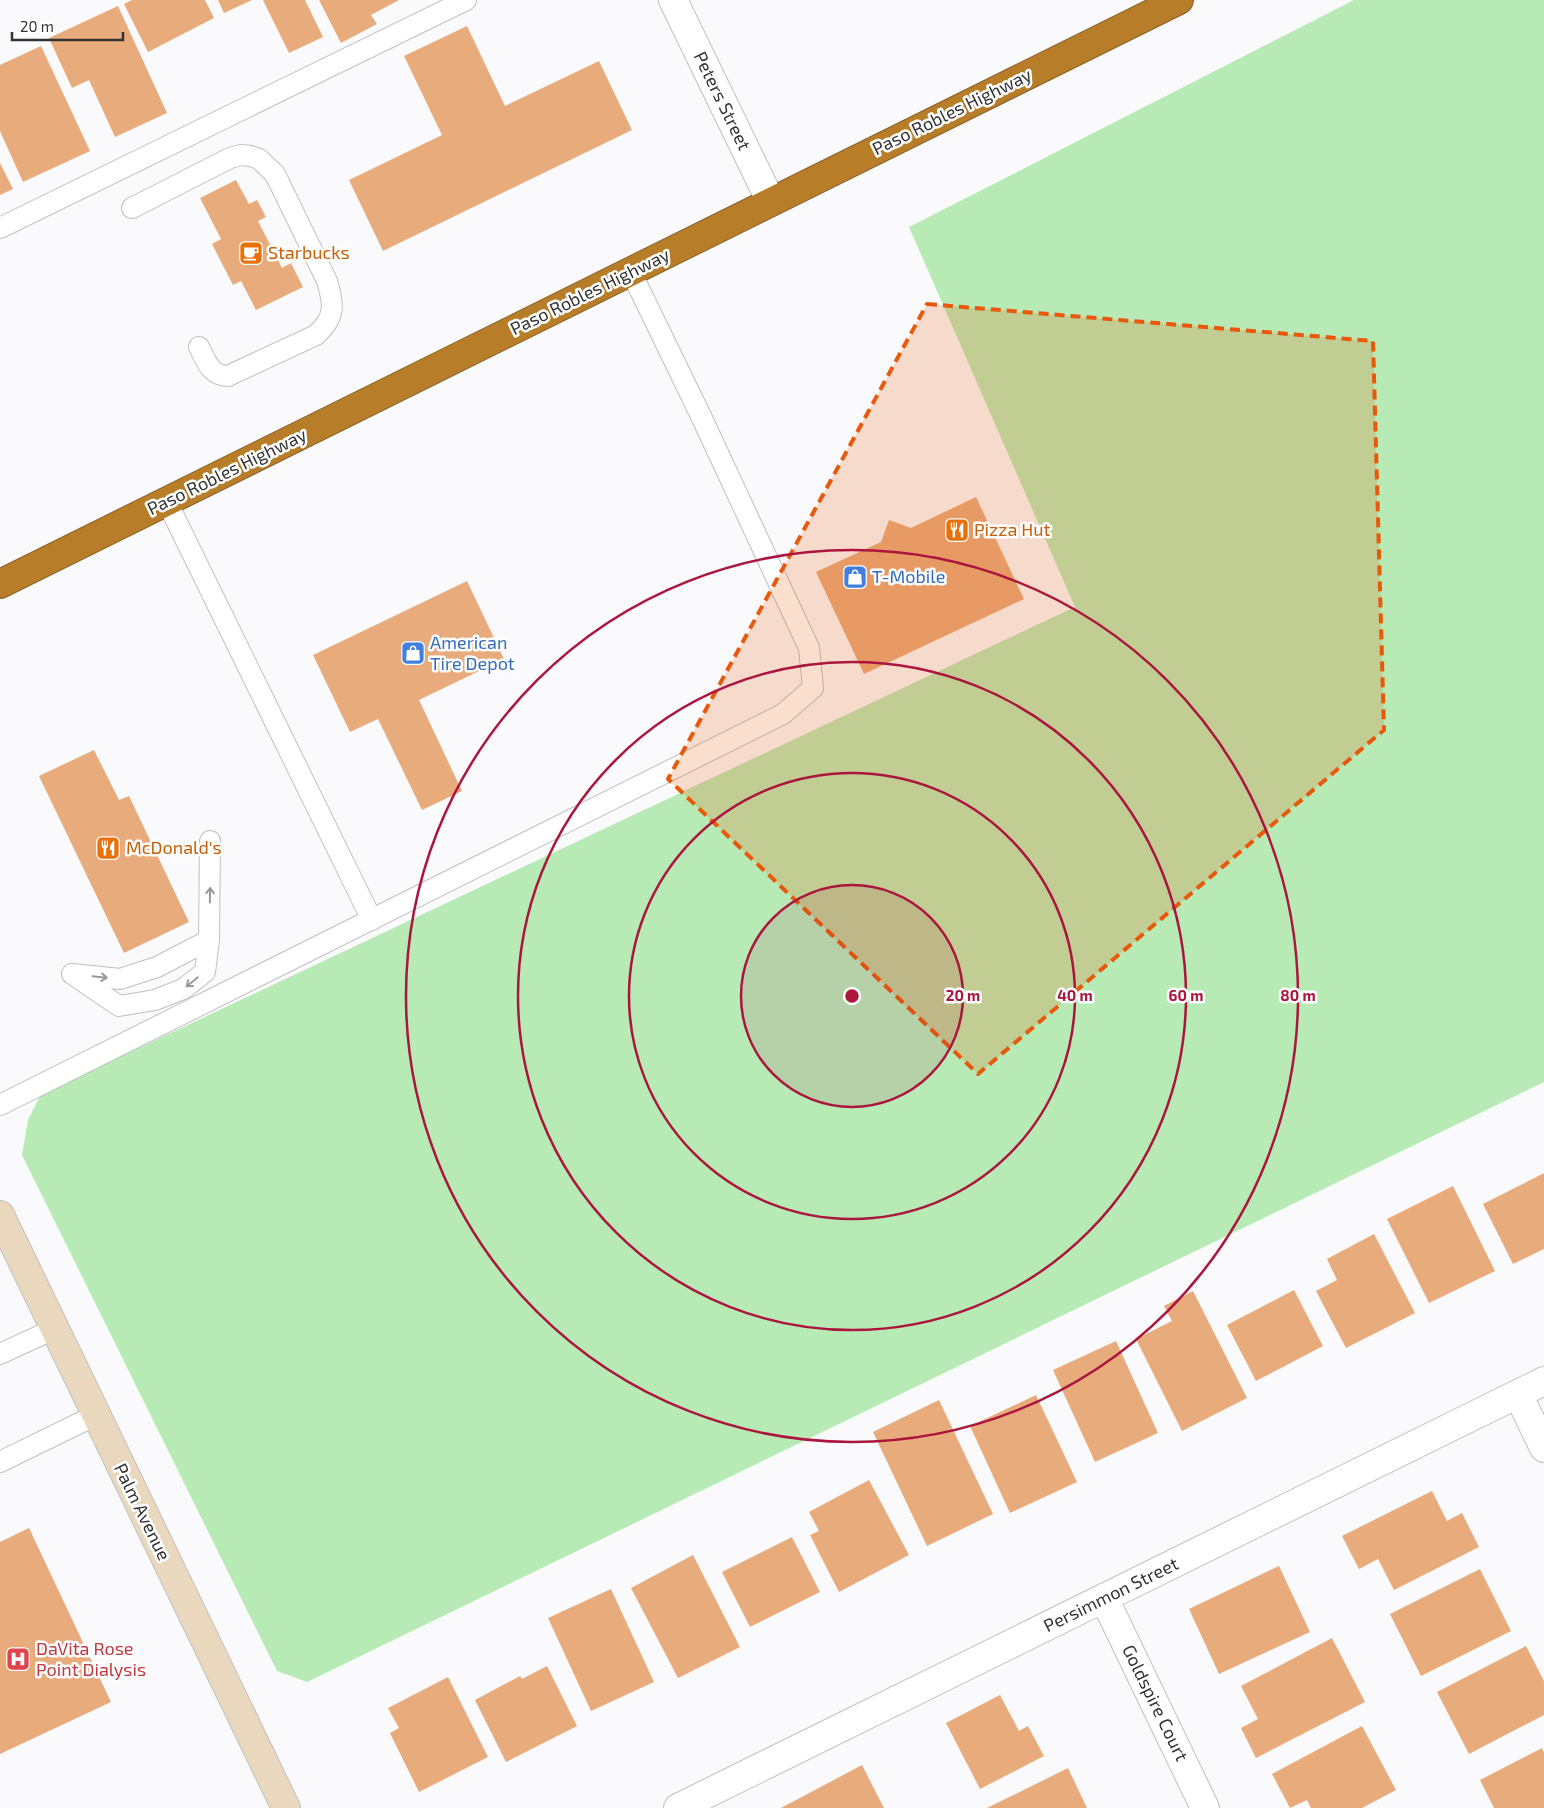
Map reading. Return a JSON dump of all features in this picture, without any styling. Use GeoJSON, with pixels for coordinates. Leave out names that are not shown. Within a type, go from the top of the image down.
{"type":"FeatureCollection","features":[{"type":"Feature","properties":{"kind":"highway","name":"Paso Robles Highway"},"geometry":{"type":"LineString","coordinates":[[0,584],[1178,0]]}},
{"type":"Feature","properties":{"kind":"main road","name":"Palm Avenue"},"geometry":{"type":"LineString","coordinates":[[0,1215],[286,1808]]}},
{"type":"Feature","properties":{"kind":"street","name":"Peters Street"},"geometry":{"type":"LineString","coordinates":[[673,0],[771,202]]}},
{"type":"Feature","properties":{"kind":"street","name":"Persimmon Street"},"geometry":{"type":"LineString","coordinates":[[685,1807],[1544,1381]]}},
{"type":"Feature","properties":{"kind":"street"},"geometry":{"type":"LineString","coordinates":[[1518,1394],[1544,1448]]}},
{"type":"Feature","properties":{"kind":"street","name":"Goldspire Court"},"geometry":{"type":"LineString","coordinates":[[1104,1598],[1206,1808]]}},
{"type":"Feature","properties":{"kind":"lane"},"geometry":{"type":"LineString","coordinates":[[0,228],[466,0]]}},
{"type":"Feature","properties":{"kind":"lane"},"geometry":{"type":"LineString","coordinates":[[132,208],[230,158],[241,155],[251,156],[259,159],[275,174],[323,272],[333,299],[332,308],[331,316],[326,326],[316,335],[228,376],[220,376],[208,367],[199,347]]}},
{"type":"Feature","properties":{"kind":"lane"},"geometry":{"type":"LineString","coordinates":[[0,1105],[783,714],[813,688],[809,648],[700,414],[631,272]]}},
{"type":"Feature","properties":{"kind":"lane"},"geometry":{"type":"LineString","coordinates":[[167,502],[372,920]]}},
{"type":"Feature","properties":{"kind":"lane"},"geometry":{"type":"LineString","coordinates":[[209,940],[157,968],[120,979],[72,974],[119,1006],[155,1000],[183,989],[205,972],[209,940],[210,841]]}},
{"type":"Feature","properties":{"kind":"lane"},"geometry":{"type":"LineString","coordinates":[[0,1354],[54,1329]]}},
{"type":"Feature","properties":{"kind":"lane"},"geometry":{"type":"LineString","coordinates":[[0,1462],[96,1415]]}},
{"type":"Feature","properties":{"kind":"highlighted area"},"geometry":{"type":"Polygon","coordinates":[[[927,304],[1373,341],[1384,730],[978,1074],[668,779],[927,304]]]}},
{"type":"Feature","properties":{"kind":"green space"},"geometry":{"type":"Polygon","coordinates":[[[1354,0],[1544,0],[1544,1082],[307,1682],[277,1671],[22,1155],[28,1120],[41,1094],[1075,607],[909,227],[1354,0]]]}},
{"type":"Feature","properties":{"kind":"building"},"geometry":{"type":"Polygon","coordinates":[[[132,0],[205,0],[214,18],[148,52],[124,4],[132,0]]]}},
{"type":"Feature","properties":{"kind":"building"},"geometry":{"type":"Polygon","coordinates":[[[218,0],[252,0],[224,13],[218,0]]]}},
{"type":"Feature","properties":{"kind":"building"},"geometry":{"type":"Polygon","coordinates":[[[263,0],[305,0],[323,37],[289,53],[263,0]]]}},
{"type":"Feature","properties":{"kind":"building"},"geometry":{"type":"Polygon","coordinates":[[[319,0],[399,0],[371,15],[377,24],[341,43],[319,0]]]}},
{"type":"Feature","properties":{"kind":"building"},"geometry":{"type":"Polygon","coordinates":[[[118,6],[167,113],[115,137],[89,80],[72,88],[49,38],[118,6]]]}},
{"type":"Feature","properties":{"kind":"building"},"geometry":{"type":"Polygon","coordinates":[[[467,26],[505,106],[599,61],[632,130],[383,251],[349,180],[442,135],[404,56],[467,26]]]}},
{"type":"Feature","properties":{"kind":"building"},"geometry":{"type":"Polygon","coordinates":[[[41,46],[90,151],[23,182],[0,131],[0,65],[41,46]]]}},
{"type":"Feature","properties":{"kind":"building"},"geometry":{"type":"Polygon","coordinates":[[[0,163],[13,189],[0,195],[0,163]]]}},
{"type":"Feature","properties":{"kind":"building"},"geometry":{"type":"Polygon","coordinates":[[[236,180],[249,204],[257,200],[266,217],[258,221],[282,268],[291,263],[303,287],[256,310],[241,281],[233,285],[212,244],[221,239],[200,198],[236,180]]]}},
{"type":"Feature","properties":{"kind":"building"},"geometry":{"type":"Polygon","coordinates":[[[976,497],[1024,599],[864,674],[816,572],[881,542],[889,520],[911,528],[976,497]]]}},
{"type":"Feature","properties":{"kind":"building"},"geometry":{"type":"Polygon","coordinates":[[[467,581],[504,659],[419,700],[462,791],[422,810],[378,719],[350,732],[313,655],[467,581]]]}},
{"type":"Feature","properties":{"kind":"building"},"geometry":{"type":"Polygon","coordinates":[[[94,750],[119,800],[129,796],[189,922],[124,953],[39,776],[94,750]]]}},
{"type":"Feature","properties":{"kind":"building"},"geometry":{"type":"Polygon","coordinates":[[[1544,1173],[1544,1249],[1513,1264],[1483,1204],[1544,1173]]]}},
{"type":"Feature","properties":{"kind":"building"},"geometry":{"type":"Polygon","coordinates":[[[1453,1186],[1495,1271],[1429,1303],[1387,1219],[1453,1186]]]}},
{"type":"Feature","properties":{"kind":"building"},"geometry":{"type":"Polygon","coordinates":[[[1374,1234],[1415,1313],[1346,1348],[1316,1291],[1337,1280],[1327,1259],[1374,1234]]]}},
{"type":"Feature","properties":{"kind":"building"},"geometry":{"type":"Polygon","coordinates":[[[1294,1290],[1323,1346],[1256,1381],[1227,1325],[1294,1290]]]}},
{"type":"Feature","properties":{"kind":"building"},"geometry":{"type":"Polygon","coordinates":[[[1193,1291],[1247,1398],[1182,1431],[1136,1339],[1172,1321],[1164,1306],[1193,1291]]]}},
{"type":"Feature","properties":{"kind":"building"},"geometry":{"type":"Polygon","coordinates":[[[1116,1341],[1158,1433],[1095,1462],[1053,1370],[1116,1341]]]}},
{"type":"Feature","properties":{"kind":"building"},"geometry":{"type":"Polygon","coordinates":[[[1036,1395],[1077,1482],[1010,1513],[970,1426],[1036,1395]]]}},
{"type":"Feature","properties":{"kind":"building"},"geometry":{"type":"Polygon","coordinates":[[[939,1400],[993,1514],[927,1546],[873,1432],[939,1400]]]}},
{"type":"Feature","properties":{"kind":"building"},"geometry":{"type":"Polygon","coordinates":[[[869,1480],[909,1555],[839,1592],[810,1535],[819,1531],[809,1512],[869,1480]]]}},
{"type":"Feature","properties":{"kind":"building"},"geometry":{"type":"Polygon","coordinates":[[[1432,1491],[1447,1521],[1462,1513],[1479,1547],[1394,1590],[1378,1559],[1359,1569],[1342,1536],[1432,1491]]]}},
{"type":"Feature","properties":{"kind":"building"},"geometry":{"type":"Polygon","coordinates":[[[29,1528],[111,1702],[0,1754],[0,1542],[29,1528]]]}},
{"type":"Feature","properties":{"kind":"building"},"geometry":{"type":"Polygon","coordinates":[[[792,1537],[820,1592],[750,1627],[722,1572],[792,1537]]]}},
{"type":"Feature","properties":{"kind":"building"},"geometry":{"type":"Polygon","coordinates":[[[693,1555],[740,1647],[678,1678],[631,1588],[693,1555]]]}},
{"type":"Feature","properties":{"kind":"building"},"geometry":{"type":"Polygon","coordinates":[[[1279,1566],[1310,1632],[1219,1674],[1189,1609],[1279,1566]]]}},
{"type":"Feature","properties":{"kind":"building"},"geometry":{"type":"Polygon","coordinates":[[[1480,1569],[1511,1631],[1421,1676],[1390,1614],[1480,1569]]]}},
{"type":"Feature","properties":{"kind":"building"},"geometry":{"type":"Polygon","coordinates":[[[611,1589],[654,1682],[591,1711],[548,1618],[611,1589]]]}},
{"type":"Feature","properties":{"kind":"building"},"geometry":{"type":"Polygon","coordinates":[[[1332,1638],[1365,1702],[1256,1758],[1241,1728],[1258,1719],[1241,1686],[1332,1638]]]}},
{"type":"Feature","properties":{"kind":"building"},"geometry":{"type":"Polygon","coordinates":[[[1526,1646],[1544,1681],[1544,1715],[1469,1754],[1437,1692],[1526,1646]]]}},
{"type":"Feature","properties":{"kind":"building"},"geometry":{"type":"Polygon","coordinates":[[[547,1666],[577,1726],[506,1762],[475,1700],[520,1676],[522,1679],[547,1666]]]}},
{"type":"Feature","properties":{"kind":"building"},"geometry":{"type":"Polygon","coordinates":[[[448,1677],[488,1757],[419,1792],[390,1733],[399,1728],[388,1708],[448,1677]]]}},
{"type":"Feature","properties":{"kind":"building"},"geometry":{"type":"Polygon","coordinates":[[[1000,1695],[1019,1731],[1028,1726],[1044,1756],[980,1789],[946,1723],[1000,1695]]]}},
{"type":"Feature","properties":{"kind":"building"},"geometry":{"type":"Polygon","coordinates":[[[1362,1726],[1396,1790],[1362,1808],[1311,1808],[1307,1800],[1290,1808],[1272,1774],[1362,1726]]]}},
{"type":"Feature","properties":{"kind":"building"},"geometry":{"type":"Polygon","coordinates":[[[1542,1748],[1544,1753],[1544,1808],[1494,1808],[1480,1780],[1542,1748]]]}},
{"type":"Feature","properties":{"kind":"building"},"geometry":{"type":"Polygon","coordinates":[[[862,1765],[884,1808],[781,1808],[862,1765]]]}},
{"type":"Feature","properties":{"kind":"building"},"geometry":{"type":"Polygon","coordinates":[[[1068,1768],[1087,1808],[987,1808],[1068,1768]]]}},
{"type":"Feature","properties":{"kind":"place","name":"Starbucks"},"geometry":{"type":"Point","coordinates":[251,253]}},
{"type":"Feature","properties":{"kind":"place","name":"Pizza Hut"},"geometry":{"type":"Point","coordinates":[957,530]}},
{"type":"Feature","properties":{"kind":"place","name":"T-Mobile"},"geometry":{"type":"Point","coordinates":[855,577]}},
{"type":"Feature","properties":{"kind":"place","name":"American Tire Depot"},"geometry":{"type":"Point","coordinates":[413,653]}},
{"type":"Feature","properties":{"kind":"place","name":"McDonald's"},"geometry":{"type":"Point","coordinates":[108,848]}},
{"type":"Feature","properties":{"kind":"place","name":"DaVita Rose Point Dialysis"},"geometry":{"type":"Point","coordinates":[18,1659]}}]}
